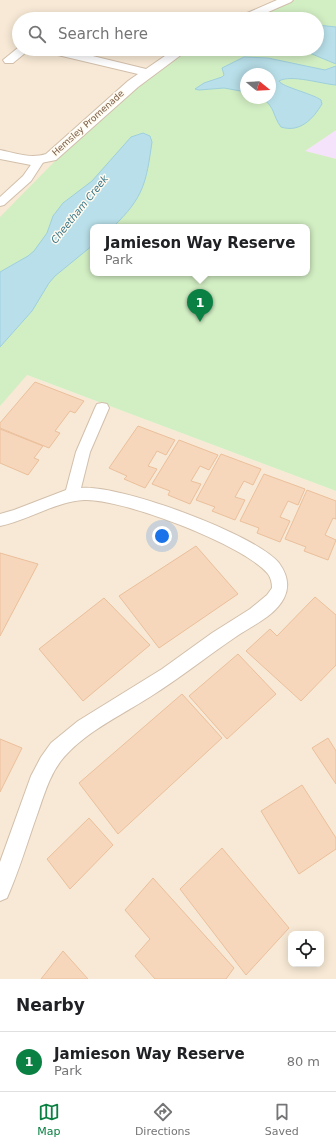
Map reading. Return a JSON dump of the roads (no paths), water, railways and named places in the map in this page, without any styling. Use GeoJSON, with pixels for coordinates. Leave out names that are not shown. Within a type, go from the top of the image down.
{"type":"FeatureCollection","features":[{"type":"Feature","properties":{"kind":"street"},"geometry":{"type":"LineString","coordinates":[[258,12],[287,0]]}},
{"type":"Feature","properties":{"kind":"street"},"geometry":{"type":"LineString","coordinates":[[254,1],[270,7]]}},
{"type":"Feature","properties":{"kind":"street"},"geometry":{"type":"LineString","coordinates":[[9,60],[14,56]]}},
{"type":"Feature","properties":{"kind":"street"},"geometry":{"type":"LineString","coordinates":[[78,56],[148,73]]}},
{"type":"Feature","properties":{"kind":"street","name":"Hemsley Promenade"},"geometry":{"type":"LineString","coordinates":[[39,161],[56,154],[121,94],[174,56]]}},
{"type":"Feature","properties":{"kind":"street"},"geometry":{"type":"LineString","coordinates":[[0,154],[22,160],[39,161]]}},
{"type":"Feature","properties":{"kind":"lane","name":"Hemsley Promenade"},"geometry":{"type":"LineString","coordinates":[[0,203],[33,172],[39,161]]}},
{"type":"Feature","properties":{"kind":"lane"},"geometry":{"type":"LineString","coordinates":[[72,495],[82,452],[102,408]]}},
{"type":"Feature","properties":{"kind":"lane"},"geometry":{"type":"LineString","coordinates":[[0,520],[57,498],[93,493],[113,496],[146,506],[210,531],[263,558],[271,565],[278,576],[280,590],[270,604],[259,612],[180,668],[82,730],[60,748],[45,770],[38,784],[0,890]]}},
{"type":"Feature","properties":{"kind":"water"},"geometry":{"type":"Polygon","coordinates":[[[324,26],[336,27],[336,64],[317,56],[324,56],[324,26]]]}},
{"type":"Feature","properties":{"kind":"water"},"geometry":{"type":"Polygon","coordinates":[[[244,57],[268,58],[325,70],[336,66],[336,85],[299,79],[284,79],[279,81],[285,86],[316,97],[321,100],[322,104],[310,119],[300,126],[294,128],[281,127],[269,104],[276,104],[276,68],[240,68],[240,91],[224,88],[195,89],[204,83],[222,77],[224,75],[222,68],[244,57]]]}},
{"type":"Feature","properties":{"kind":"water","name":"Cheetham Creek"},"geometry":{"type":"Polygon","coordinates":[[[143,133],[150,136],[152,142],[148,168],[142,189],[137,198],[116,224],[90,224],[90,247],[55,276],[32,311],[0,347],[0,272],[34,251],[47,233],[53,216],[63,203],[92,181],[131,137],[143,133]]]}},
{"type":"Feature","properties":{"kind":"place","name":"Jamieson Way Reserve"},"geometry":{"type":"Point","coordinates":[200,322]}}]}
